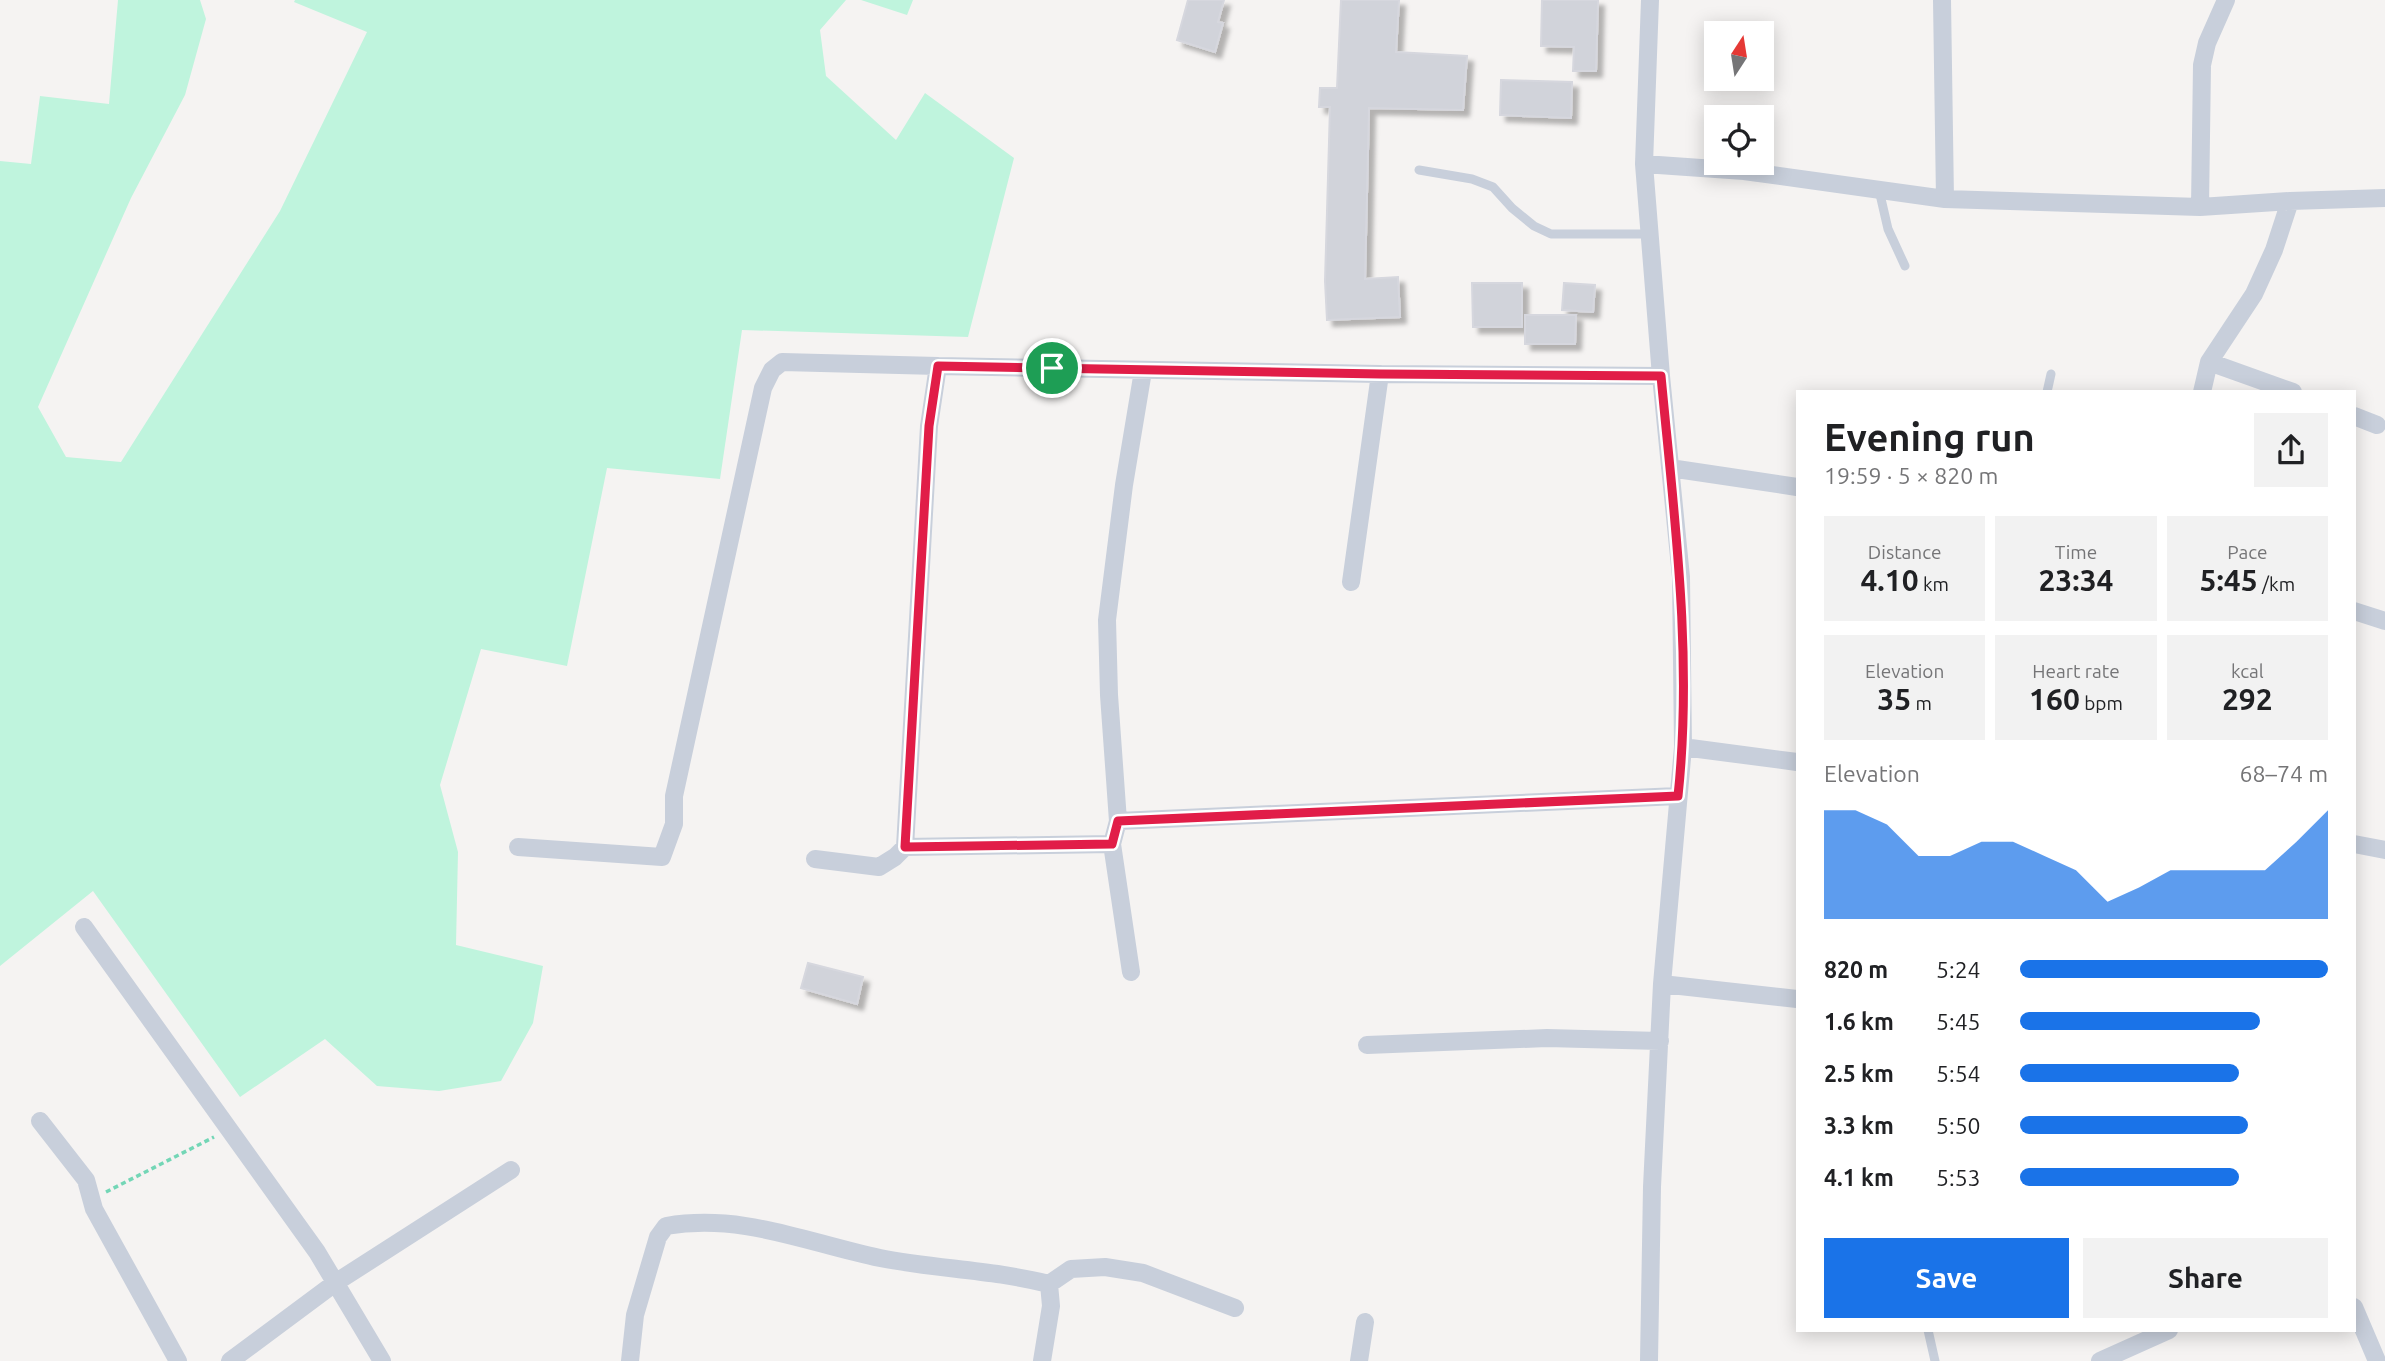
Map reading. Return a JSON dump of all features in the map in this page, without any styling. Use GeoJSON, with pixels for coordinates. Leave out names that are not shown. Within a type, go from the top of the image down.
{"type":"FeatureCollection","features":[{"type":"Feature","properties":{"kind":"street"},"geometry":{"type":"LineString","coordinates":[[1649,1361],[1652,1187],[1662,985],[1683,747],[1681,577],[1644,164],[1650,0]]}},
{"type":"Feature","properties":{"kind":"street"},"geometry":{"type":"LineString","coordinates":[[1942,0],[1945,199]]}},
{"type":"Feature","properties":{"kind":"street"},"geometry":{"type":"LineString","coordinates":[[2200,207],[2202,65],[2207,43],[2226,0]]}},
{"type":"Feature","properties":{"kind":"street"},"geometry":{"type":"LineString","coordinates":[[1644,164],[1744,171],[1945,199],[2200,207],[2385,198]]}},
{"type":"Feature","properties":{"kind":"street"},"geometry":{"type":"LineString","coordinates":[[2202,390],[2209,362],[2254,294],[2274,250],[2290,201]]}},
{"type":"Feature","properties":{"kind":"street"},"geometry":{"type":"LineString","coordinates":[[519,847],[662,858],[674,824],[674,796],[763,387],[772,370],[782,362],[1380,374],[1661,376]]}},
{"type":"Feature","properties":{"kind":"street"},"geometry":{"type":"LineString","coordinates":[[2209,362],[2287,390]]}},
{"type":"Feature","properties":{"kind":"street"},"geometry":{"type":"LineString","coordinates":[[815,859],[879,867],[905,847],[929,426],[938,366]]}},
{"type":"Feature","properties":{"kind":"street"},"geometry":{"type":"LineString","coordinates":[[1131,972],[1112,844],[1118,821],[1109,695],[1107,620],[1124,485],[1143,370]]}},
{"type":"Feature","properties":{"kind":"street"},"geometry":{"type":"LineString","coordinates":[[1351,582],[1380,374]]}},
{"type":"Feature","properties":{"kind":"street"},"geometry":{"type":"LineString","coordinates":[[2356,417],[2376,425]]}},
{"type":"Feature","properties":{"kind":"street"},"geometry":{"type":"LineString","coordinates":[[1670,468],[1796,487]]}},
{"type":"Feature","properties":{"kind":"street"},"geometry":{"type":"LineString","coordinates":[[2356,612],[2385,621]]}},
{"type":"Feature","properties":{"kind":"street"},"geometry":{"type":"LineString","coordinates":[[1683,747],[1796,762]]}},
{"type":"Feature","properties":{"kind":"street"},"geometry":{"type":"LineString","coordinates":[[1118,821],[1678,796]]}},
{"type":"Feature","properties":{"kind":"street"},"geometry":{"type":"LineString","coordinates":[[905,847],[1112,844]]}},
{"type":"Feature","properties":{"kind":"street"},"geometry":{"type":"LineString","coordinates":[[2356,844],[2385,850]]}},
{"type":"Feature","properties":{"kind":"street"},"geometry":{"type":"LineString","coordinates":[[84,927],[317,1252],[382,1361]]}},
{"type":"Feature","properties":{"kind":"street"},"geometry":{"type":"LineString","coordinates":[[1662,985],[1796,999]]}},
{"type":"Feature","properties":{"kind":"street"},"geometry":{"type":"LineString","coordinates":[[1367,1045],[1546,1038],[1660,1041]]}},
{"type":"Feature","properties":{"kind":"street"},"geometry":{"type":"LineString","coordinates":[[40,1121],[86,1180],[94,1209],[178,1361]]}},
{"type":"Feature","properties":{"kind":"street"},"geometry":{"type":"LineString","coordinates":[[230,1361],[335,1283],[511,1170]]}},
{"type":"Feature","properties":{"kind":"street"},"geometry":{"type":"LineString","coordinates":[[631,1361],[635,1315],[658,1237],[666,1226],[693,1222],[764,1228],[881,1258],[1018,1276],[1049,1284],[1071,1269],[1105,1267],[1143,1273],[1235,1308]]}},
{"type":"Feature","properties":{"kind":"street"},"geometry":{"type":"LineString","coordinates":[[1042,1361],[1051,1306],[1049,1284]]}},
{"type":"Feature","properties":{"kind":"street"},"geometry":{"type":"LineString","coordinates":[[2356,1312],[2377,1361]]}},
{"type":"Feature","properties":{"kind":"street"},"geometry":{"type":"LineString","coordinates":[[1359,1361],[1365,1322]]}},
{"type":"Feature","properties":{"kind":"street"},"geometry":{"type":"LineString","coordinates":[[2100,1361],[2165,1332]]}},
{"type":"Feature","properties":{"kind":"lane"},"geometry":{"type":"LineString","coordinates":[[1419,170],[1472,179],[1493,187],[1512,208],[1534,226],[1551,234],[1650,234]]}},
{"type":"Feature","properties":{"kind":"lane"},"geometry":{"type":"LineString","coordinates":[[1879,190],[1888,229],[1905,266]]}},
{"type":"Feature","properties":{"kind":"lane"},"geometry":{"type":"LineString","coordinates":[[2048,390],[2051,374]]}},
{"type":"Feature","properties":{"kind":"lane"},"geometry":{"type":"LineString","coordinates":[[1928,1332],[1935,1361]]}},
{"type":"Feature","properties":{"kind":"path"},"geometry":{"type":"LineString","coordinates":[[91,1199],[227,1130]]}},
{"type":"Feature","properties":{"kind":"green space"},"geometry":{"type":"Polygon","coordinates":[[[118,0],[200,0],[206,19],[185,95],[131,198],[38,407],[66,457],[121,462],[280,211],[367,32],[294,2],[295,0],[846,0],[820,30],[826,76],[896,140],[925,93],[1014,158],[968,337],[742,330],[720,479],[607,468],[567,666],[481,649],[440,785],[458,852],[456,945],[543,966],[533,1023],[501,1081],[439,1091],[377,1086],[325,1039],[240,1097],[93,891],[0,966],[0,161],[31,164],[40,96],[109,104],[118,0]]]}},
{"type":"Feature","properties":{"kind":"green space"},"geometry":{"type":"Polygon","coordinates":[[[861,0],[913,0],[907,15],[861,0]]]}},
{"type":"Feature","properties":{"kind":"building"},"geometry":{"type":"Polygon","coordinates":[[[1188,0],[1224,0],[1218,22],[1223,23],[1215,52],[1177,40],[1188,0]]]}},
{"type":"Feature","properties":{"kind":"building"},"geometry":{"type":"Polygon","coordinates":[[[1341,0],[1399,0],[1396,52],[1467,56],[1463,110],[1369,108],[1365,279],[1398,277],[1400,317],[1327,320],[1325,281],[1330,107],[1319,107],[1320,88],[1337,88],[1341,0]]]}},
{"type":"Feature","properties":{"kind":"building"},"geometry":{"type":"Polygon","coordinates":[[[1542,0],[1598,0],[1596,71],[1573,71],[1574,47],[1541,46],[1542,0]]]}},
{"type":"Feature","properties":{"kind":"building"},"geometry":{"type":"Polygon","coordinates":[[[1501,80],[1572,82],[1571,118],[1500,115],[1501,80]]]}},
{"type":"Feature","properties":{"kind":"building"},"geometry":{"type":"Polygon","coordinates":[[[1472,283],[1522,283],[1522,327],[1473,327],[1472,283]]]}},
{"type":"Feature","properties":{"kind":"building"},"geometry":{"type":"Polygon","coordinates":[[[1564,283],[1595,285],[1593,312],[1562,310],[1564,283]]]}},
{"type":"Feature","properties":{"kind":"building"},"geometry":{"type":"Polygon","coordinates":[[[1525,315],[1576,315],[1575,344],[1525,344],[1525,315]]]}},
{"type":"Feature","properties":{"kind":"building"},"geometry":{"type":"Polygon","coordinates":[[[808,963],[863,977],[857,1004],[801,988],[808,963]]]}},
{"type":"Feature","properties":{"kind":"route"},"geometry":{"type":"LineString","coordinates":[[938,366],[1052,368],[1661,376],[1681,577],[1683,747],[1678,796],[1118,821],[1112,844],[905,847],[929,426],[938,366]]}}]}
